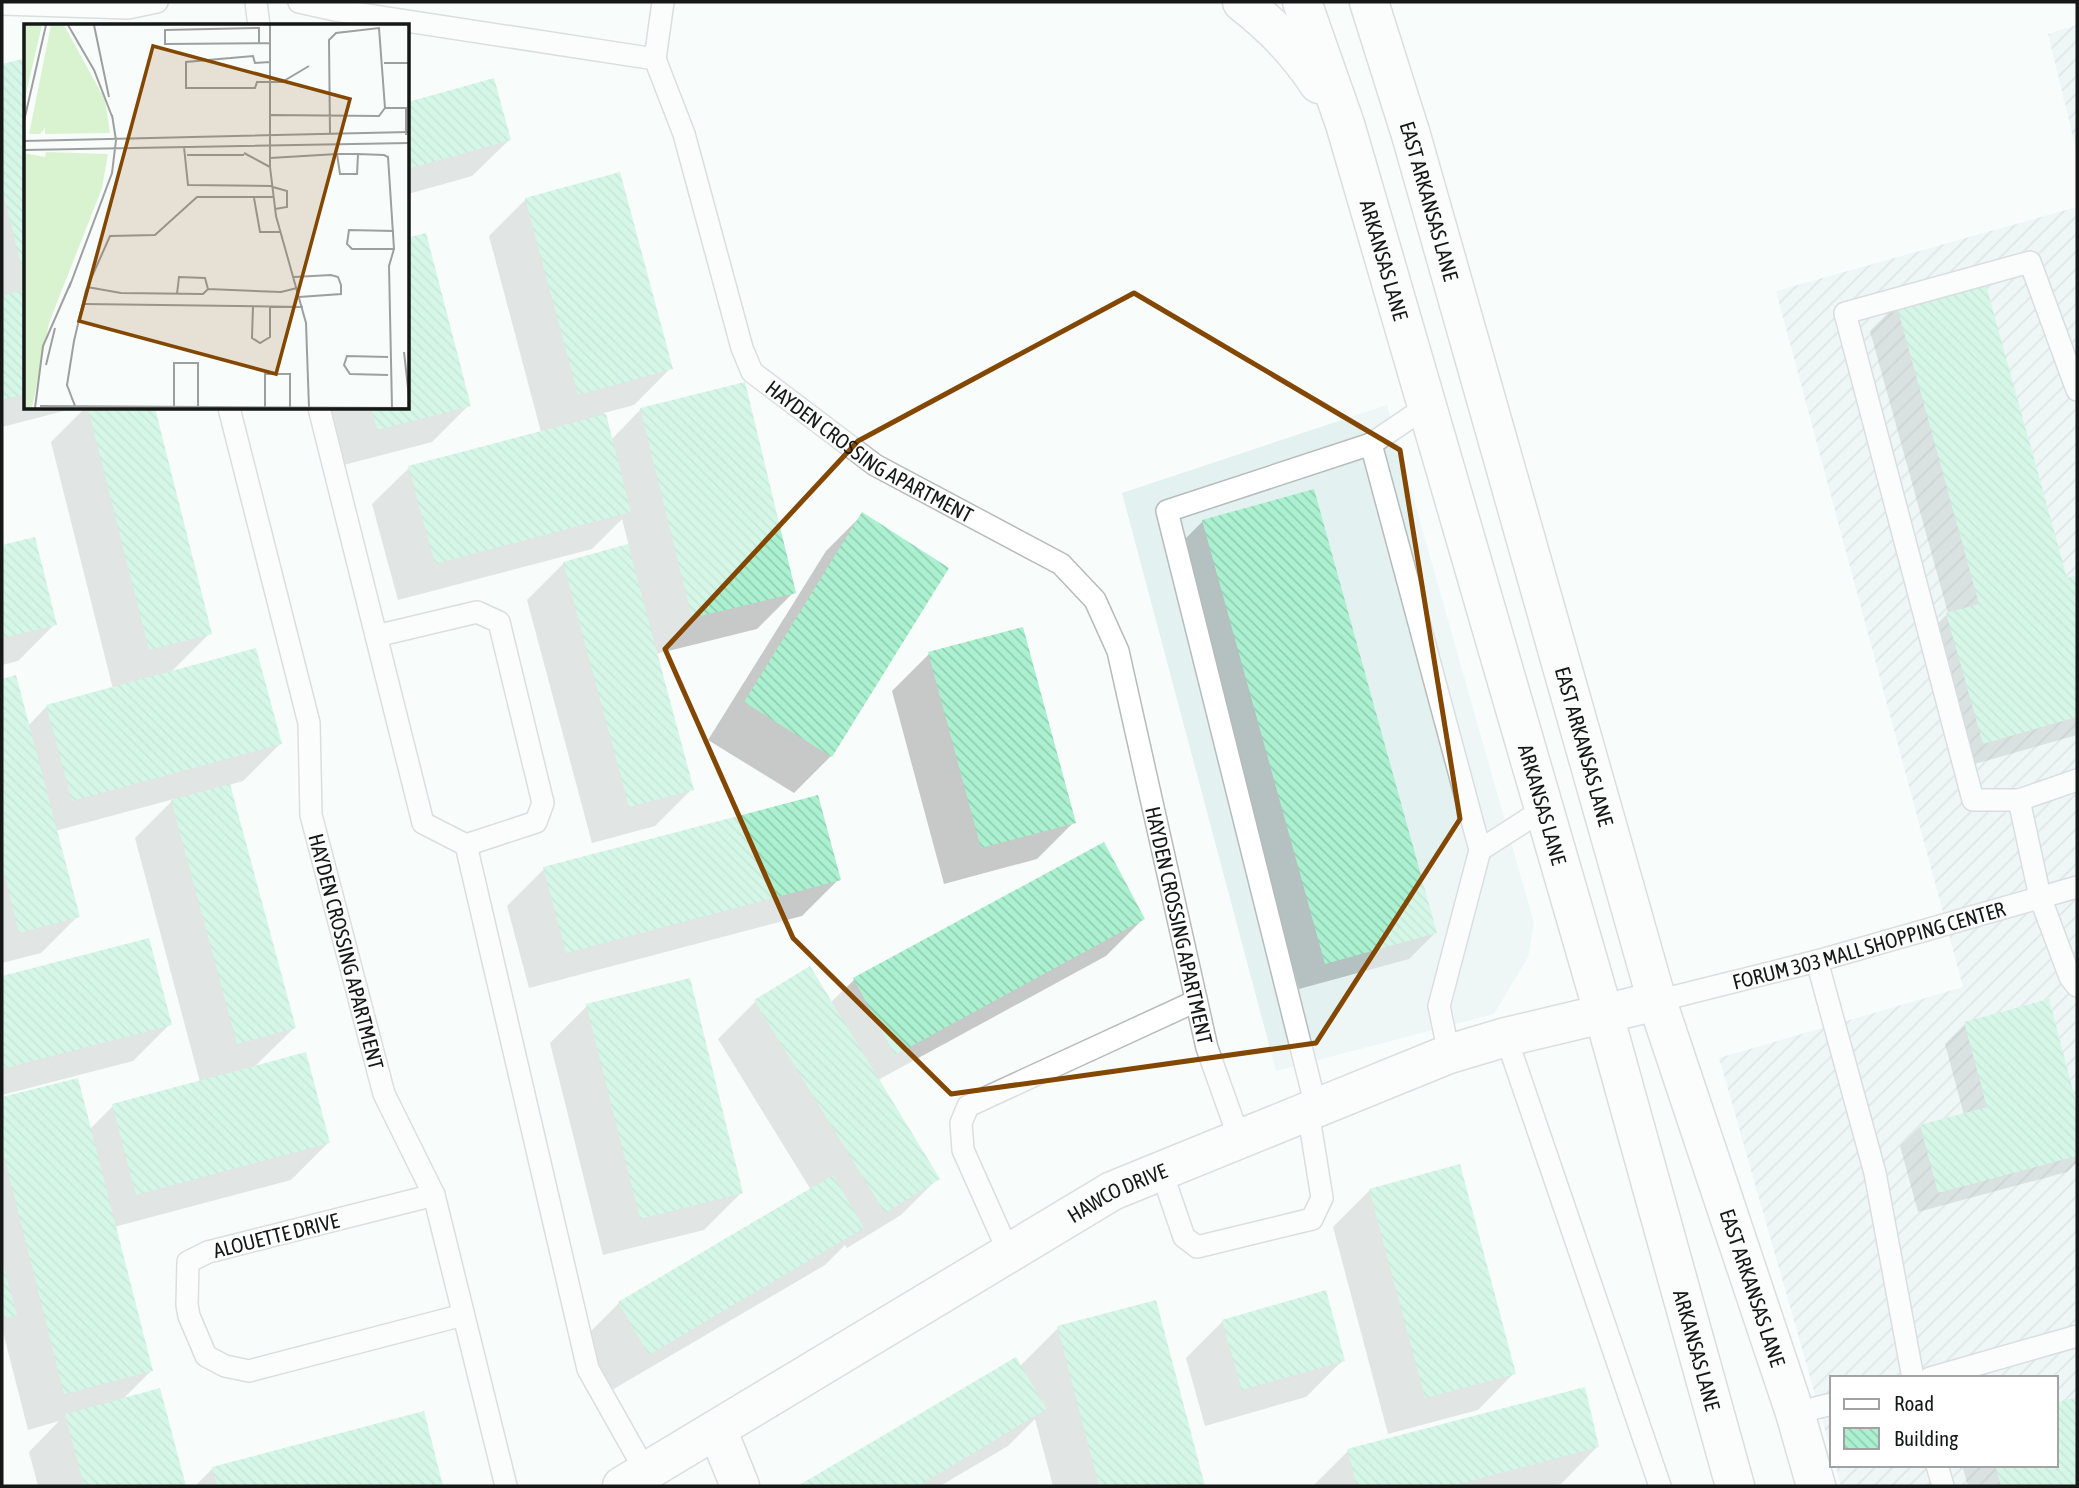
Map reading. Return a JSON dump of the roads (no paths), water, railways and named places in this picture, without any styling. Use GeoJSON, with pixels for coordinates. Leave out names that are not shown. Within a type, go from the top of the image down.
{"type":"FeatureCollection","features":[{"type":"Feature","properties":{"kind":"main road"},"geometry":{"type":"LineString","coordinates":[[1242,2],[1274,27],[1300,57],[1345,124]]}},
{"type":"Feature","properties":{"kind":"main road"},"geometry":{"type":"LineString","coordinates":[[1302,2],[1345,124]]}},
{"type":"Feature","properties":{"kind":"main road","name":"EAST ARKANSAS LANE"},"geometry":{"type":"LineString","coordinates":[[1369,2],[1411,135],[1657,1001],[1795,1413],[1816,1486]]}},
{"type":"Feature","properties":{"kind":"main road"},"geometry":{"type":"LineString","coordinates":[[1399,2],[1396,39],[1411,135]]}},
{"type":"Feature","properties":{"kind":"main road","name":"ARKANSAS LANE"},"geometry":{"type":"LineString","coordinates":[[1345,124],[1604,1015],[1735,1486]]}},
{"type":"Feature","properties":{"kind":"main road","name":"HAWCO DRIVE"},"geometry":{"type":"LineString","coordinates":[[634,1479],[1112,1191],[1449,1054],[1506,1037],[1657,1001]]}},
{"type":"Feature","properties":{"kind":"main road"},"geometry":{"type":"LineString","coordinates":[[717,1429],[740,1486]]}},
{"type":"Feature","properties":{"kind":"lane"},"geometry":{"type":"LineString","coordinates":[[2,4],[130,17],[157,2]]}},
{"type":"Feature","properties":{"kind":"lane"},"geometry":{"type":"LineString","coordinates":[[256,2],[259,24]]}},
{"type":"Feature","properties":{"kind":"lane"},"geometry":{"type":"LineString","coordinates":[[299,2],[335,10],[655,59],[663,2]]}},
{"type":"Feature","properties":{"kind":"lane","name":"HAYDEN CROSSING APARTMENT"},"geometry":{"type":"LineString","coordinates":[[655,59],[684,134],[742,348],[752,372],[875,465],[1060,564],[1095,600],[1118,651],[1207,1048],[1239,1138]]}},
{"type":"Feature","properties":{"kind":"lane"},"geometry":{"type":"LineString","coordinates":[[2077,390],[2030,262],[1845,313],[1973,800],[2019,800],[2077,780]]}},
{"type":"Feature","properties":{"kind":"lane"},"geometry":{"type":"LineString","coordinates":[[1161,1170],[1184,1237],[1197,1247],[1312,1219],[1322,1199],[1312,1109],[1167,512],[1371,444],[1426,407]]}},
{"type":"Feature","properties":{"kind":"lane","name":"HAYDEN CROSSING APARTMENT"},"geometry":{"type":"LineString","coordinates":[[230,410],[309,723],[311,815],[384,1094],[434,1195],[506,1486]]}},
{"type":"Feature","properties":{"kind":"lane"},"geometry":{"type":"LineString","coordinates":[[319,410],[423,823],[466,845],[536,822],[542,803],[499,622],[477,612],[376,636]]}},
{"type":"Feature","properties":{"kind":"lane"},"geometry":{"type":"LineString","coordinates":[[1371,444],[1480,850],[1439,1006],[1449,1054]]}},
{"type":"Feature","properties":{"kind":"lane"},"geometry":{"type":"LineString","coordinates":[[2019,800],[2040,897],[2070,977],[2077,986]]}},
{"type":"Feature","properties":{"kind":"lane"},"geometry":{"type":"LineString","coordinates":[[1480,850],[1544,809]]}},
{"type":"Feature","properties":{"kind":"lane"},"geometry":{"type":"LineString","coordinates":[[466,845],[587,1369],[634,1479]]}},
{"type":"Feature","properties":{"kind":"lane","name":"FORUM 303 MALL SHOPPING CENTER"},"geometry":{"type":"LineString","coordinates":[[1657,1001],[1817,961],[2077,887]]}},
{"type":"Feature","properties":{"kind":"lane"},"geometry":{"type":"LineString","coordinates":[[1817,961],[1875,1173],[1913,1376]]}},
{"type":"Feature","properties":{"kind":"lane"},"geometry":{"type":"LineString","coordinates":[[1009,1253],[963,1150],[961,1124],[968,1106],[1196,1001]]}},
{"type":"Feature","properties":{"kind":"lane"},"geometry":{"type":"LineString","coordinates":[[1506,1037],[1660,1486]]}},
{"type":"Feature","properties":{"kind":"lane","name":"ALOUETTE DRIVE"},"geometry":{"type":"LineString","coordinates":[[434,1195],[208,1252],[188,1262],[189,1316],[206,1356],[225,1366],[249,1371],[463,1315]]}},
{"type":"Feature","properties":{"kind":"lane"},"geometry":{"type":"LineString","coordinates":[[1937,1376],[2077,1336]]}},
{"type":"Feature","properties":{"kind":"lane"},"geometry":{"type":"LineString","coordinates":[[1795,1413],[1830,1404]]}},
{"type":"Feature","properties":{"kind":"lane"},"geometry":{"type":"LineString","coordinates":[[1938,1467],[1943,1486]]}}]}
